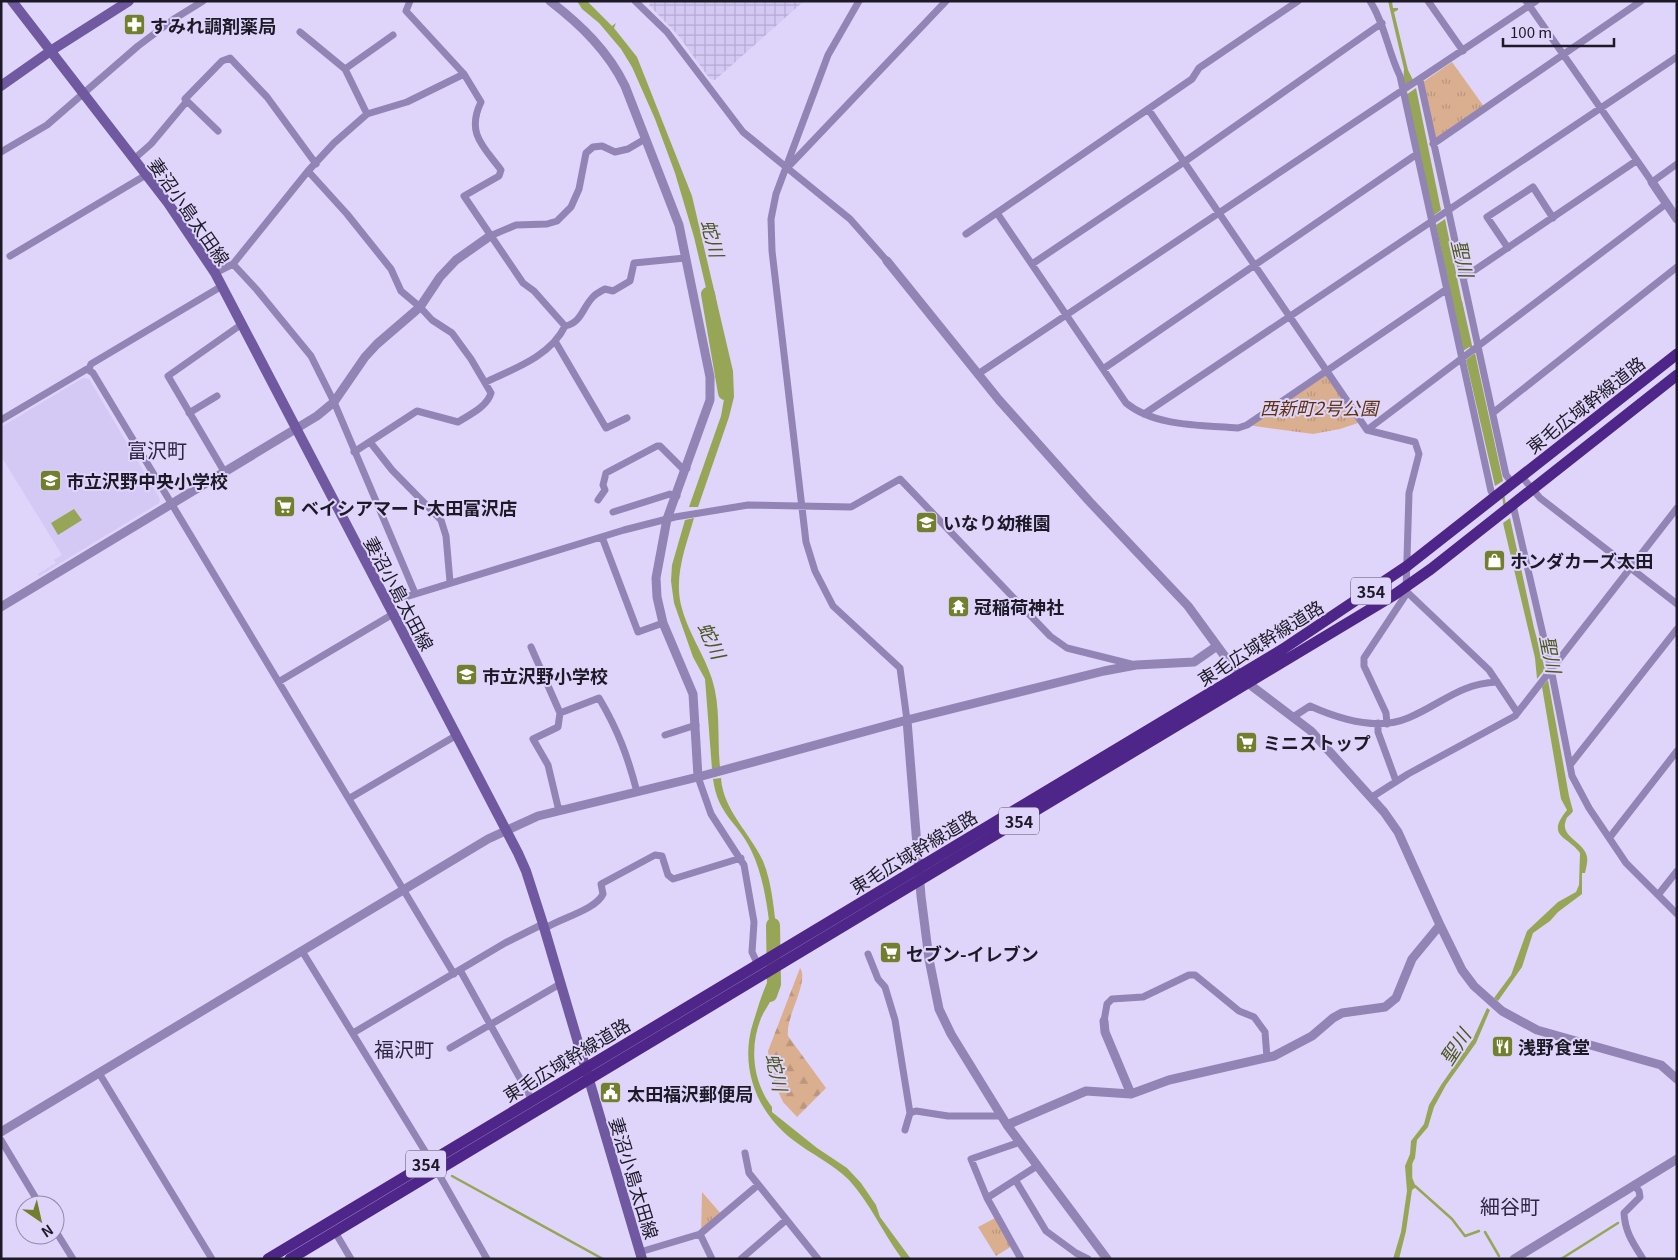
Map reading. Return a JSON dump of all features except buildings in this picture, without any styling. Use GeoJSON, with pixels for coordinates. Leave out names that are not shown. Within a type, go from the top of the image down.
{"type":"FeatureCollection","features":[{"type":"Feature","properties":{"kind":"highway","name":"東毛広域幹線道路"},"geometry":{"type":"LineString","coordinates":[[290,1259],[335,1232],[532,1100],[586,1074],[790,959],[1245,680],[1407,566],[1677,354]]}},
{"type":"Feature","properties":{"kind":"highway","name":"東毛広域幹線道路"},"geometry":{"type":"LineString","coordinates":[[268,1259],[434,1166],[586,1074],[759,964],[920,867],[1245,680],[1406,590],[1677,375]]}},
{"type":"Feature","properties":{"kind":"main road","name":"妻沼小島太田線"},"geometry":{"type":"LineString","coordinates":[[12,1],[52,50],[188,229],[215,273],[386,602],[457,734],[526,871],[641,1256]]}},
{"type":"Feature","properties":{"kind":"main road"},"geometry":{"type":"LineString","coordinates":[[1,86],[52,50],[129,1]]}},
{"type":"Feature","properties":{"kind":"street"},"geometry":{"type":"LineString","coordinates":[[1,152],[47,126],[174,19],[203,1]]}},
{"type":"Feature","properties":{"kind":"street"},"geometry":{"type":"LineString","coordinates":[[410,1],[406,8],[408,14],[464,74],[481,102],[476,119],[477,138],[501,170],[499,176],[464,196],[523,283],[534,291],[564,326]]}},
{"type":"Feature","properties":{"kind":"street"},"geometry":{"type":"LineString","coordinates":[[550,1],[588,34],[614,64],[625,86],[679,225],[711,387],[708,407],[671,518],[656,578],[657,597],[663,624],[692,688],[696,706],[700,776],[711,814],[741,858],[752,904],[754,922],[752,952],[759,964]]}},
{"type":"Feature","properties":{"kind":"street"},"geometry":{"type":"LineString","coordinates":[[635,1],[667,32],[743,132],[850,219],[887,260],[978,374],[1089,501],[1188,606],[1245,680],[1311,730],[1372,797],[1398,832],[1440,926],[1462,970],[1474,986],[1502,1011],[1537,1030],[1661,1065],[1677,1079]]}},
{"type":"Feature","properties":{"kind":"street"},"geometry":{"type":"LineString","coordinates":[[859,1],[828,55],[799,128],[774,202],[771,219],[772,243],[806,542],[815,571],[833,606],[900,668],[907,720],[920,880],[929,959],[939,1010],[951,1034],[1007,1125],[1107,1259]]}},
{"type":"Feature","properties":{"kind":"street"},"geometry":{"type":"LineString","coordinates":[[787,168],[946,1]]}},
{"type":"Feature","properties":{"kind":"street"},"geometry":{"type":"LineString","coordinates":[[966,234],[1192,79],[1199,68],[1298,1]]}},
{"type":"Feature","properties":{"kind":"street"},"geometry":{"type":"LineString","coordinates":[[1370,1],[1382,24],[1404,90],[1491,491],[1495,497]]}},
{"type":"Feature","properties":{"kind":"street"},"geometry":{"type":"LineString","coordinates":[[1428,1],[1463,51]]}},
{"type":"Feature","properties":{"kind":"street"},"geometry":{"type":"LineString","coordinates":[[1433,144],[1641,1]]}},
{"type":"Feature","properties":{"kind":"street"},"geometry":{"type":"LineString","coordinates":[[978,374],[1064,314],[1219,214],[1417,82],[1530,3],[1562,56],[1677,219]]}},
{"type":"Feature","properties":{"kind":"street"},"geometry":{"type":"LineString","coordinates":[[1032,264],[1184,162],[1382,24]]}},
{"type":"Feature","properties":{"kind":"street"},"geometry":{"type":"LineString","coordinates":[[300,32],[345,69],[367,114]]}},
{"type":"Feature","properties":{"kind":"street"},"geometry":{"type":"LineString","coordinates":[[345,69],[393,35]]}},
{"type":"Feature","properties":{"kind":"street"},"geometry":{"type":"LineString","coordinates":[[1144,414],[1677,57]]}},
{"type":"Feature","properties":{"kind":"street"},"geometry":{"type":"LineString","coordinates":[[134,159],[151,144],[187,101],[185,99],[222,61],[230,58],[267,97],[316,164]]}},
{"type":"Feature","properties":{"kind":"street"},"geometry":{"type":"LineString","coordinates":[[215,273],[233,264],[308,171],[334,143],[367,114],[407,102],[464,74]]}},
{"type":"Feature","properties":{"kind":"street"},"geometry":{"type":"LineString","coordinates":[[1417,82],[1494,412],[1506,475],[1513,483],[1532,490],[1677,604]]}},
{"type":"Feature","properties":{"kind":"street"},"geometry":{"type":"LineString","coordinates":[[187,101],[218,131]]}},
{"type":"Feature","properties":{"kind":"street"},"geometry":{"type":"LineString","coordinates":[[1148,109],[1367,430],[1415,442],[1418,448],[1419,454],[1409,493],[1406,590],[1364,658],[1364,666],[1386,713],[1387,724]]}},
{"type":"Feature","properties":{"kind":"street"},"geometry":{"type":"LineString","coordinates":[[1,607],[297,430],[334,402],[366,357],[420,307],[440,277],[456,260],[490,236],[516,225],[547,224],[557,221],[571,207],[579,189],[586,153],[593,147],[602,146],[615,152],[628,149],[645,139]]}},
{"type":"Feature","properties":{"kind":"street"},"geometry":{"type":"LineString","coordinates":[[1103,368],[1417,154]]}},
{"type":"Feature","properties":{"kind":"street"},"geometry":{"type":"LineString","coordinates":[[1463,278],[1636,161]]}},
{"type":"Feature","properties":{"kind":"street"},"geometry":{"type":"LineString","coordinates":[[1652,182],[1677,164]]}},
{"type":"Feature","properties":{"kind":"street"},"geometry":{"type":"LineString","coordinates":[[308,171],[347,214],[391,269],[401,291],[432,320],[452,333],[486,382],[491,394],[489,399],[458,422],[417,411],[354,452]]}},
{"type":"Feature","properties":{"kind":"street"},"geometry":{"type":"LineString","coordinates":[[10,256],[146,174]]}},
{"type":"Feature","properties":{"kind":"street"},"geometry":{"type":"LineString","coordinates":[[1508,248],[1487,217],[1533,187],[1553,218]]}},
{"type":"Feature","properties":{"kind":"street"},"geometry":{"type":"LineString","coordinates":[[1367,430],[1666,204]]}},
{"type":"Feature","properties":{"kind":"street"},"geometry":{"type":"LineString","coordinates":[[997,213],[1126,403],[1144,414],[1164,420],[1238,428],[1246,426],[1447,289]]}},
{"type":"Feature","properties":{"kind":"street"},"geometry":{"type":"LineString","coordinates":[[486,382],[530,361],[555,341],[564,326],[570,325],[582,316],[592,298],[605,288],[613,291],[630,281],[634,263],[685,258]]}},
{"type":"Feature","properties":{"kind":"street"},"geometry":{"type":"LineString","coordinates":[[233,264],[311,356],[334,402],[415,593]]}},
{"type":"Feature","properties":{"kind":"street"},"geometry":{"type":"LineString","coordinates":[[1494,412],[1677,267]]}},
{"type":"Feature","properties":{"kind":"street"},"geometry":{"type":"LineString","coordinates":[[1,420],[89,369],[91,364],[222,286]]}},
{"type":"Feature","properties":{"kind":"street"},"geometry":{"type":"LineString","coordinates":[[226,473],[168,376],[242,324]]}},
{"type":"Feature","properties":{"kind":"street"},"geometry":{"type":"LineString","coordinates":[[555,341],[606,428],[627,418]]}},
{"type":"Feature","properties":{"kind":"street"},"geometry":{"type":"LineString","coordinates":[[89,369],[173,504],[405,889],[490,1025],[532,1100]]}},
{"type":"Feature","properties":{"kind":"street"},"geometry":{"type":"LineString","coordinates":[[189,413],[217,396]]}},
{"type":"Feature","properties":{"kind":"street"},"geometry":{"type":"LineString","coordinates":[[370,442],[392,470],[441,520],[446,536],[450,582]]}},
{"type":"Feature","properties":{"kind":"street"},"geometry":{"type":"LineString","coordinates":[[598,500],[605,490],[603,485],[606,473],[657,446],[660,446],[682,468],[687,468]]}},
{"type":"Feature","properties":{"kind":"street"},"geometry":{"type":"LineString","coordinates":[[386,602],[671,518],[748,505],[850,507],[900,479],[1050,636],[1067,648],[1136,665]]}},
{"type":"Feature","properties":{"kind":"street"},"geometry":{"type":"LineString","coordinates":[[613,512],[670,494],[677,496]]}},
{"type":"Feature","properties":{"kind":"street"},"geometry":{"type":"LineString","coordinates":[[1511,505],[1572,776],[1589,808],[1626,863],[1677,914]]}},
{"type":"Feature","properties":{"kind":"street"},"geometry":{"type":"LineString","coordinates":[[1372,797],[1515,716],[1677,508]]}},
{"type":"Feature","properties":{"kind":"street"},"geometry":{"type":"LineString","coordinates":[[602,537],[638,632],[663,624]]}},
{"type":"Feature","properties":{"kind":"street"},"geometry":{"type":"LineString","coordinates":[[1406,590],[1489,670],[1517,712]]}},
{"type":"Feature","properties":{"kind":"street"},"geometry":{"type":"LineString","coordinates":[[280,681],[393,614]]}},
{"type":"Feature","properties":{"kind":"street"},"geometry":{"type":"LineString","coordinates":[[1570,766],[1677,628]]}},
{"type":"Feature","properties":{"kind":"street"},"geometry":{"type":"LineString","coordinates":[[1,1132],[505,830],[538,816],[734,768],[907,720],[1104,671],[1136,665],[1194,662],[1217,646]]}},
{"type":"Feature","properties":{"kind":"street"},"geometry":{"type":"LineString","coordinates":[[530,647],[560,713],[558,727],[533,739],[548,765],[558,807],[563,810]]}},
{"type":"Feature","properties":{"kind":"street"},"geometry":{"type":"LineString","coordinates":[[1293,717],[1310,706],[1328,714],[1387,724],[1408,718],[1477,683],[1497,682]]}},
{"type":"Feature","properties":{"kind":"street"},"geometry":{"type":"LineString","coordinates":[[560,713],[599,698],[627,752],[637,792]]}},
{"type":"Feature","properties":{"kind":"street"},"geometry":{"type":"LineString","coordinates":[[1378,723],[1378,732],[1396,782]]}},
{"type":"Feature","properties":{"kind":"street"},"geometry":{"type":"LineString","coordinates":[[665,736],[696,725]]}},
{"type":"Feature","properties":{"kind":"street"},"geometry":{"type":"LineString","coordinates":[[350,798],[457,734]]}},
{"type":"Feature","properties":{"kind":"street"},"geometry":{"type":"LineString","coordinates":[[1610,837],[1677,751]]}},
{"type":"Feature","properties":{"kind":"street"},"geometry":{"type":"LineString","coordinates":[[353,1033],[505,943],[576,914],[600,899],[603,894],[601,884],[655,855],[662,856],[668,875],[673,879],[741,858]]}},
{"type":"Feature","properties":{"kind":"street"},"geometry":{"type":"LineString","coordinates":[[1658,895],[1677,871]]}},
{"type":"Feature","properties":{"kind":"street"},"geometry":{"type":"LineString","coordinates":[[1007,1125],[1086,1091],[1132,1094],[1184,1076],[1267,1058],[1302,1043],[1342,1013],[1385,1007],[1396,998],[1412,959],[1440,926]]}},
{"type":"Feature","properties":{"kind":"street"},"geometry":{"type":"LineString","coordinates":[[302,950],[434,1166],[487,1259]]}},
{"type":"Feature","properties":{"kind":"street"},"geometry":{"type":"LineString","coordinates":[[868,954],[878,979],[885,986],[895,1020],[910,1113],[905,1130]]}},
{"type":"Feature","properties":{"kind":"street"},"geometry":{"type":"LineString","coordinates":[[1132,1094],[1105,1032],[1104,1021],[1107,1004],[1112,999],[1143,997],[1189,975],[1195,975],[1239,1011],[1254,1017],[1265,1032],[1267,1058]]}},
{"type":"Feature","properties":{"kind":"street"},"geometry":{"type":"LineString","coordinates":[[450,1048],[560,984]]}},
{"type":"Feature","properties":{"kind":"street"},"geometry":{"type":"LineString","coordinates":[[99,1073],[212,1259]]}},
{"type":"Feature","properties":{"kind":"street"},"geometry":{"type":"LineString","coordinates":[[910,1113],[916,1111],[948,1116],[1001,1116]]}},
{"type":"Feature","properties":{"kind":"street"},"geometry":{"type":"LineString","coordinates":[[1,1140],[34,1195]]}},
{"type":"Feature","properties":{"kind":"street"},"geometry":{"type":"LineString","coordinates":[[1020,1142],[972,1159],[987,1198],[1021,1259]]}},
{"type":"Feature","properties":{"kind":"street"},"geometry":{"type":"LineString","coordinates":[[745,1153],[746,1167],[813,1257]]}},
{"type":"Feature","properties":{"kind":"street"},"geometry":{"type":"LineString","coordinates":[[1514,1259],[1677,1159]]}},
{"type":"Feature","properties":{"kind":"street"},"geometry":{"type":"LineString","coordinates":[[987,1198],[1038,1166]]}},
{"type":"Feature","properties":{"kind":"street"},"geometry":{"type":"LineString","coordinates":[[1016,1181],[1046,1231],[1075,1256],[1088,1259]]}},
{"type":"Feature","properties":{"kind":"street"},"geometry":{"type":"LineString","coordinates":[[641,1256],[700,1234],[758,1185]]}},
{"type":"Feature","properties":{"kind":"street"},"geometry":{"type":"LineString","coordinates":[[1634,1185],[1639,1191],[1640,1197],[1624,1212],[1624,1222],[1628,1237],[1643,1259]]}},
{"type":"Feature","properties":{"kind":"street"},"geometry":{"type":"LineString","coordinates":[[741,1259],[786,1220]]}},
{"type":"Feature","properties":{"kind":"street"},"geometry":{"type":"LineString","coordinates":[[335,1232],[351,1259]]}},
{"type":"Feature","properties":{"kind":"street"},"geometry":{"type":"LineString","coordinates":[[700,1234],[712,1259]]}},
{"type":"Feature","properties":{"kind":"street"},"geometry":{"type":"LineString","coordinates":[[64,1245],[73,1259]]}},
{"type":"Feature","properties":{"kind":"shaded area"},"geometry":{"type":"Polygon","coordinates":[[[577,1],[587,1],[612,26],[616,23],[614,28],[637,57],[692,196],[733,371],[734,397],[698,507],[689,507],[721,416],[726,388],[719,343],[694,237],[675,173],[655,119],[632,67],[621,49],[599,23],[582,9],[577,1]]]}},
{"type":"Feature","properties":{"kind":"shaded area"},"geometry":{"type":"Polygon","coordinates":[[[651,1],[804,1],[715,80],[710,79],[678,35],[649,5],[651,1]]]}},
{"type":"Feature","properties":{"kind":"shaded area"},"geometry":{"type":"Polygon","coordinates":[[[1388,1],[1392,1],[1393,8],[1398,8],[1394,12],[1408,70],[1413,80],[1403,87],[1404,69],[1388,1]]]}},
{"type":"Feature","properties":{"kind":"shaded area"},"geometry":{"type":"Polygon","coordinates":[[[1416,88],[1441,210],[1433,216],[1406,95],[1416,88]]]}},
{"type":"Feature","properties":{"kind":"shaded area"},"geometry":{"type":"Polygon","coordinates":[[[1445,219],[1471,346],[1463,351],[1436,225],[1445,219]]]}},
{"type":"Feature","properties":{"kind":"shaded area"},"geometry":{"type":"Polygon","coordinates":[[[1475,353],[1503,481],[1495,486],[1466,360],[1475,353]]]}},
{"type":"Feature","properties":{"kind":"shaded area"},"geometry":{"type":"Polygon","coordinates":[[[83,378],[89,379],[160,499],[159,503],[39,576],[38,574],[56,563],[54,560],[62,555],[1,456],[1,427],[83,378]]]}},
{"type":"Feature","properties":{"kind":"shaded area"},"geometry":{"type":"Polygon","coordinates":[[[74,509],[82,520],[58,535],[51,523],[74,509]]]}},
{"type":"Feature","properties":{"kind":"shaded area"},"geometry":{"type":"Polygon","coordinates":[[[694,518],[682,561],[679,594],[691,633],[709,670],[717,700],[720,767],[712,769],[705,679],[693,657],[674,603],[671,581],[672,565],[685,520],[694,518]]]}},
{"type":"Feature","properties":{"kind":"shaded area"},"geometry":{"type":"Polygon","coordinates":[[[1510,518],[1545,669],[1537,679],[1535,658],[1503,523],[1510,518]]]}},
{"type":"Feature","properties":{"kind":"shaded area"},"geometry":{"type":"Polygon","coordinates":[[[1548,680],[1573,811],[1566,819],[1566,831],[1582,847],[1587,859],[1587,865],[1585,873],[1582,873],[1582,894],[1533,933],[1522,967],[1498,1001],[1494,998],[1511,975],[1527,931],[1558,902],[1576,892],[1579,885],[1580,853],[1558,831],[1561,819],[1567,810],[1561,799],[1542,687],[1548,680]]]}},
{"type":"Feature","properties":{"kind":"shaded area"},"geometry":{"type":"Polygon","coordinates":[[[721,778],[727,801],[758,851],[766,870],[771,890],[778,941],[772,944],[760,873],[746,840],[719,802],[713,779],[721,778]]]}},
{"type":"Feature","properties":{"kind":"shaded area"},"geometry":{"type":"Polygon","coordinates":[[[779,976],[772,998],[762,1015],[757,1029],[754,1053],[757,1076],[772,1107],[772,1112],[817,1148],[847,1168],[861,1183],[876,1205],[880,1217],[911,1259],[902,1259],[857,1189],[849,1180],[780,1129],[761,1103],[754,1088],[748,1056],[749,1040],[765,988],[768,983],[779,976]]]}},
{"type":"Feature","properties":{"kind":"shaded area"},"geometry":{"type":"Polygon","coordinates":[[[1487,1008],[1490,1010],[1476,1043],[1446,1085],[1434,1107],[1428,1127],[1417,1140],[1415,1158],[1411,1166],[1411,1175],[1416,1187],[1412,1190],[1406,1231],[1399,1259],[1393,1259],[1401,1232],[1407,1191],[1405,1166],[1410,1154],[1411,1141],[1424,1124],[1429,1105],[1441,1085],[1473,1039],[1487,1008]]]}},
{"type":"Feature","properties":{"kind":"green space"},"geometry":{"type":"Polygon","coordinates":[[[1452,62],[1485,108],[1435,142],[1423,82],[1452,62]]]}},
{"type":"Feature","properties":{"kind":"green space","name":"西新町2号公園"},"geometry":{"type":"Polygon","coordinates":[[[1326,371],[1361,422],[1340,429],[1313,434],[1247,425],[1326,371]]]}},
{"type":"Feature","properties":{"kind":"green space"},"geometry":{"type":"Polygon","coordinates":[[[800,968],[802,981],[790,1019],[788,1036],[826,1088],[797,1117],[783,1102],[777,1089],[770,1069],[768,1051],[800,968]]]}},
{"type":"Feature","properties":{"kind":"green space"},"geometry":{"type":"Polygon","coordinates":[[[702,1192],[722,1215],[701,1234],[702,1192]]]}},
{"type":"Feature","properties":{"kind":"green space"},"geometry":{"type":"Polygon","coordinates":[[[997,1217],[1012,1246],[996,1256],[978,1227],[997,1217]]]}},
{"type":"Feature","properties":{"kind":"waterway","name":"蛇川"},"geometry":{"type":"LineString","coordinates":[[708,294],[725,393]]}},
{"type":"Feature","properties":{"kind":"waterway","name":"聖川"},"geometry":{"type":"LineString","coordinates":[[1461,302],[1472,351]]}},
{"type":"Feature","properties":{"kind":"waterway","name":"聖川"},"geometry":{"type":"LineString","coordinates":[[1503,495],[1505,507]]}},
{"type":"Feature","properties":{"kind":"waterway","name":"蛇川"},"geometry":{"type":"LineString","coordinates":[[770,995],[774,984],[773,925]]}},
{"type":"Feature","properties":{"kind":"waterway","name":"聖川"},"geometry":{"type":"LineString","coordinates":[[1411,1163],[1411,1178]]}},
{"type":"Feature","properties":{"kind":"waterway"},"geometry":{"type":"LineString","coordinates":[[452,1176],[603,1259]]}},
{"type":"Feature","properties":{"kind":"waterway"},"geometry":{"type":"LineString","coordinates":[[1415,1186],[1452,1219],[1465,1236],[1479,1231]]}},
{"type":"Feature","properties":{"kind":"waterway"},"geometry":{"type":"LineString","coordinates":[[1561,1259],[1618,1223]]}},
{"type":"Feature","properties":{"kind":"waterway"},"geometry":{"type":"LineString","coordinates":[[1485,1232],[1499,1256]]}},
{"type":"Feature","properties":{"kind":"place","name":"すみれ調剤薬局"},"geometry":{"type":"Point","coordinates":[134,25]}},
{"type":"Feature","properties":{"kind":"place","name":"市立沢野中央小学校"},"geometry":{"type":"Point","coordinates":[50,480]}},
{"type":"Feature","properties":{"kind":"place","name":"ベイシアマート太田富沢店"},"geometry":{"type":"Point","coordinates":[285,507]}},
{"type":"Feature","properties":{"kind":"place","name":"いなり幼稚園"},"geometry":{"type":"Point","coordinates":[927,522]}},
{"type":"Feature","properties":{"kind":"place","name":"ホンダカーズ太田"},"geometry":{"type":"Point","coordinates":[1494,560]}},
{"type":"Feature","properties":{"kind":"place","name":"冠稲荷神社"},"geometry":{"type":"Point","coordinates":[958,606]}},
{"type":"Feature","properties":{"kind":"place","name":"市立沢野小学校"},"geometry":{"type":"Point","coordinates":[466,675]}},
{"type":"Feature","properties":{"kind":"place","name":"ミニストップ"},"geometry":{"type":"Point","coordinates":[1247,742]}},
{"type":"Feature","properties":{"kind":"place","name":"セブン-イレブン"},"geometry":{"type":"Point","coordinates":[890,953]}},
{"type":"Feature","properties":{"kind":"place","name":"浅野食堂"},"geometry":{"type":"Point","coordinates":[1502,1046]}},
{"type":"Feature","properties":{"kind":"place","name":"太田福沢郵便局"},"geometry":{"type":"Point","coordinates":[611,1093]}},
{"type":"Feature","properties":{"kind":"district","name":"富沢町"},"geometry":{"type":"Point","coordinates":[157,449]}},
{"type":"Feature","properties":{"kind":"district","name":"福沢町"},"geometry":{"type":"Point","coordinates":[404,1048]}},
{"type":"Feature","properties":{"kind":"district","name":"細谷町"},"geometry":{"type":"Point","coordinates":[1510,1205]}}]}
